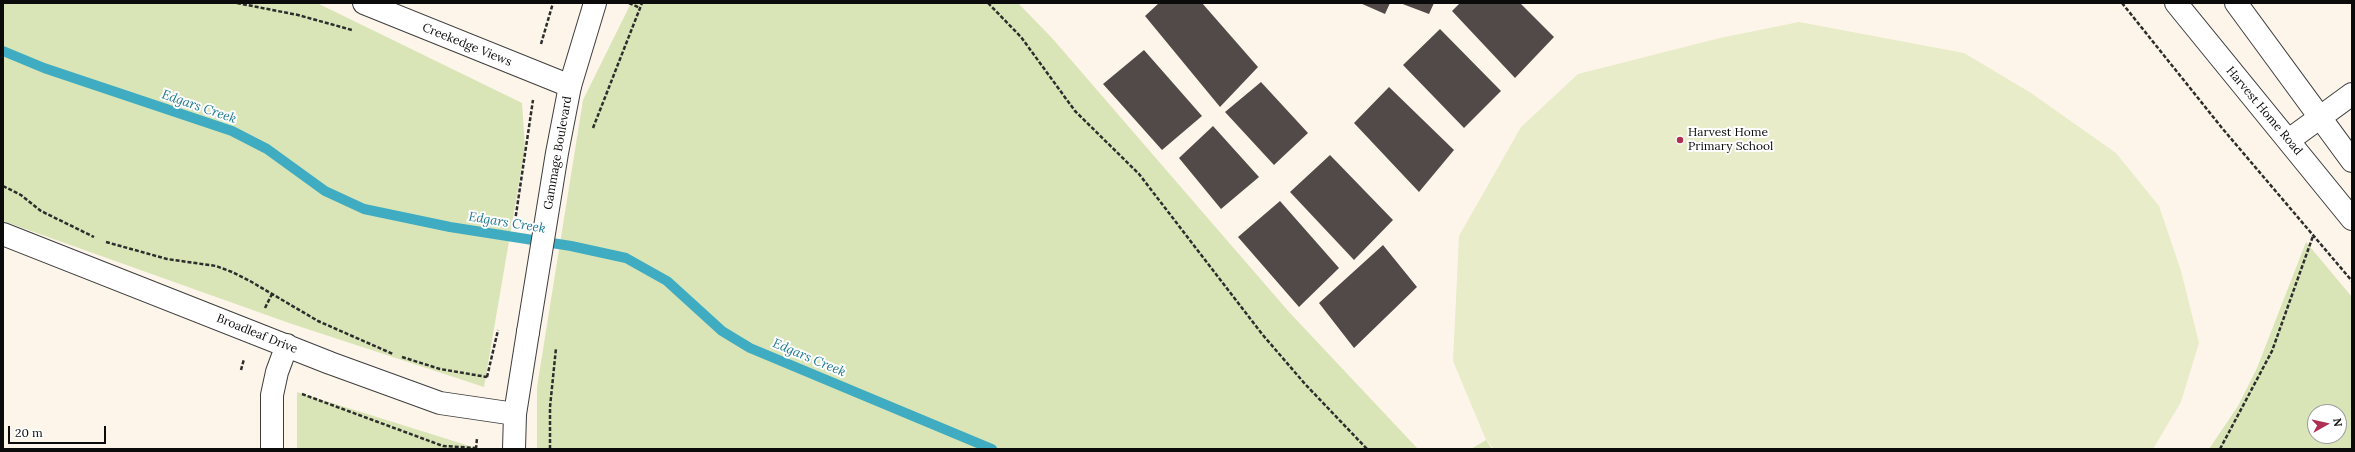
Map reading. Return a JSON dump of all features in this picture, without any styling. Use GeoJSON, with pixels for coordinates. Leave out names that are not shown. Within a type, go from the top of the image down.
{"type":"FeatureCollection","features":[{"type":"Feature","properties":{"kind":"street","name":"Creekedge Views"},"geometry":{"type":"LineString","coordinates":[[364,3],[570,86]]}},
{"type":"Feature","properties":{"kind":"street","name":"Gammage Boulevard"},"geometry":{"type":"LineString","coordinates":[[514,449],[515,414],[557,153],[570,86],[595,3]]}},
{"type":"Feature","properties":{"kind":"street","name":"Harvest Home Road"},"geometry":{"type":"LineString","coordinates":[[2176,3],[2352,219]]}},
{"type":"Feature","properties":{"kind":"street"},"geometry":{"type":"LineString","coordinates":[[2236,3],[2352,161]]}},
{"type":"Feature","properties":{"kind":"street"},"geometry":{"type":"LineString","coordinates":[[2289,140],[2352,94]]}},
{"type":"Feature","properties":{"kind":"street","name":"Broadleaf Drive"},"geometry":{"type":"LineString","coordinates":[[3,234],[410,394],[440,403],[515,414]]}},
{"type":"Feature","properties":{"kind":"street"},"geometry":{"type":"LineString","coordinates":[[272,449],[272,395],[277,372],[287,345]]}},
{"type":"Feature","properties":{"kind":"path"},"geometry":{"type":"LineString","coordinates":[[237,3],[298,15],[356,32]]}},
{"type":"Feature","properties":{"kind":"path"},"geometry":{"type":"LineString","coordinates":[[629,3],[640,8]]}},
{"type":"Feature","properties":{"kind":"path"},"geometry":{"type":"LineString","coordinates":[[592,129],[642,3]]}},
{"type":"Feature","properties":{"kind":"path"},"geometry":{"type":"LineString","coordinates":[[988,3],[1021,37],[1075,111],[1148,184],[1262,334],[1305,384],[1367,449]]}},
{"type":"Feature","properties":{"kind":"path"},"geometry":{"type":"LineString","coordinates":[[2122,3],[2313,236],[2352,281]]}},
{"type":"Feature","properties":{"kind":"path"},"geometry":{"type":"LineString","coordinates":[[513,236],[532,102],[525,99]]}},
{"type":"Feature","properties":{"kind":"path"},"geometry":{"type":"LineString","coordinates":[[3,186],[21,195],[41,211],[100,240],[167,259],[216,266],[232,272],[318,321],[396,355],[440,369],[487,377],[498,327]]}},
{"type":"Feature","properties":{"kind":"path"},"geometry":{"type":"LineString","coordinates":[[2220,449],[2272,351],[2313,236]]}},
{"type":"Feature","properties":{"kind":"path"},"geometry":{"type":"LineString","coordinates":[[550,449],[550,407],[557,345]]}},
{"type":"Feature","properties":{"kind":"path"},"geometry":{"type":"LineString","coordinates":[[297,392],[443,446],[476,448]]}},
{"type":"Feature","properties":{"kind":"green space"},"geometry":{"type":"Polygon","coordinates":[[[3,3],[317,3],[522,103],[525,148],[484,387],[289,323],[3,221],[3,3]]]}},
{"type":"Feature","properties":{"kind":"green space"},"geometry":{"type":"Polygon","coordinates":[[[631,3],[1018,3],[1052,38],[1289,312],[1418,449],[537,449],[537,387],[583,100],[631,3]]]}},
{"type":"Feature","properties":{"kind":"green space"},"geometry":{"type":"Polygon","coordinates":[[[1799,22],[1964,53],[2031,93],[2116,153],[2159,206],[2181,271],[2199,343],[2181,402],[2153,449],[1494,449],[1486,440],[1453,361],[1459,236],[1521,127],[1578,74],[1720,38],[1799,22]]]}},
{"type":"Feature","properties":{"kind":"green space"},"geometry":{"type":"Polygon","coordinates":[[[2306,242],[2352,297],[2352,449],[2209,449],[2238,406],[2257,368],[2306,242]]]}},
{"type":"Feature","properties":{"kind":"green space"},"geometry":{"type":"Polygon","coordinates":[[[297,392],[476,448],[476,449],[297,449],[297,392]]]}},
{"type":"Feature","properties":{"kind":"green space"},"geometry":{"type":"Polygon","coordinates":[[[1486,440],[1492,449],[1471,449],[1486,440]]]}},
{"type":"Feature","properties":{"kind":"building"},"geometry":{"type":"Polygon","coordinates":[[[1159,3],[1202,3],[1258,67],[1220,107],[1145,16],[1159,3]]]}},
{"type":"Feature","properties":{"kind":"building"},"geometry":{"type":"Polygon","coordinates":[[[1360,3],[1390,3],[1385,14],[1360,3]]]}},
{"type":"Feature","properties":{"kind":"building"},"geometry":{"type":"Polygon","coordinates":[[[1400,3],[1434,3],[1429,14],[1400,3]]]}},
{"type":"Feature","properties":{"kind":"building"},"geometry":{"type":"Polygon","coordinates":[[[1460,3],[1520,3],[1554,37],[1515,78],[1452,11],[1460,3]]]}},
{"type":"Feature","properties":{"kind":"building"},"geometry":{"type":"Polygon","coordinates":[[[1440,29],[1501,91],[1464,128],[1403,65],[1440,29]]]}},
{"type":"Feature","properties":{"kind":"building"},"geometry":{"type":"Polygon","coordinates":[[[1144,50],[1202,116],[1162,150],[1103,84],[1144,50]]]}},
{"type":"Feature","properties":{"kind":"building"},"geometry":{"type":"Polygon","coordinates":[[[1261,82],[1308,133],[1274,165],[1225,112],[1261,82]]]}},
{"type":"Feature","properties":{"kind":"building"},"geometry":{"type":"Polygon","coordinates":[[[1389,87],[1454,150],[1419,192],[1354,123],[1389,87]]]}},
{"type":"Feature","properties":{"kind":"building"},"geometry":{"type":"Polygon","coordinates":[[[1213,126],[1259,177],[1221,209],[1179,158],[1213,126]]]}},
{"type":"Feature","properties":{"kind":"building"},"geometry":{"type":"Polygon","coordinates":[[[1330,155],[1393,220],[1354,260],[1290,192],[1330,155]]]}},
{"type":"Feature","properties":{"kind":"building"},"geometry":{"type":"Polygon","coordinates":[[[1280,201],[1339,268],[1299,307],[1238,237],[1280,201]]]}},
{"type":"Feature","properties":{"kind":"building"},"geometry":{"type":"Polygon","coordinates":[[[1383,245],[1417,287],[1354,348],[1319,303],[1383,245]]]}},
{"type":"Feature","properties":{"kind":"waterway","name":"Edgars Creek"},"geometry":{"type":"LineString","coordinates":[[3,51],[44,68],[232,131],[267,149],[325,191],[364,209],[450,227],[571,246],[626,258],[667,281],[722,331],[750,348],[992,449]]}},
{"type":"Feature","properties":{"kind":"place","name":"Harvest Home Primary School"},"geometry":{"type":"Point","coordinates":[1680,140]}}]}
